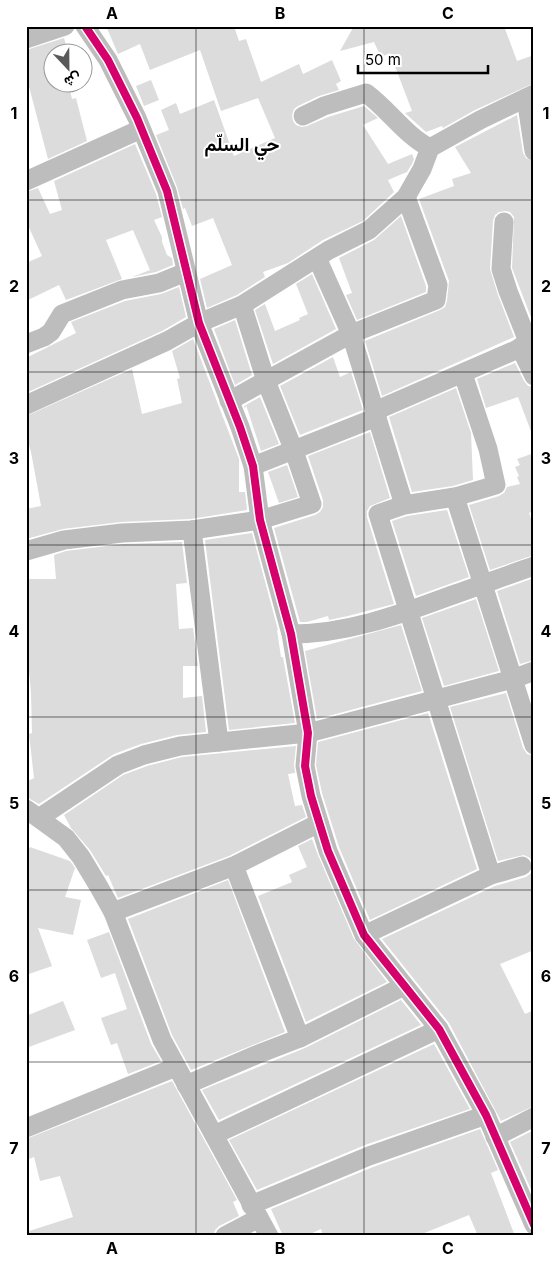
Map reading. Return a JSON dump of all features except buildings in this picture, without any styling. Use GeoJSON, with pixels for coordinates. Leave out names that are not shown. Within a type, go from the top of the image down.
{"type":"FeatureCollection","features":[{"type":"Feature","properties":{"kind":"street"},"geometry":{"type":"LineString","coordinates":[[26,39],[65,26]]}},
{"type":"Feature","properties":{"kind":"street"},"geometry":{"type":"LineString","coordinates":[[85,26],[108,60],[141,129],[167,191],[199,323],[253,466],[260,520],[291,634],[308,733],[305,766],[310,796],[318,823],[364,935],[439,1029],[486,1115],[534,1225]]}},
{"type":"Feature","properties":{"kind":"street"},"geometry":{"type":"LineString","coordinates":[[303,116],[324,106],[366,92],[383,106],[417,141],[430,148]]}},
{"type":"Feature","properties":{"kind":"street"},"geometry":{"type":"LineString","coordinates":[[26,405],[158,345],[199,323],[242,305],[317,258],[368,230],[406,197],[422,169],[430,148],[480,120],[530,96],[534,151]]}},
{"type":"Feature","properties":{"kind":"street"},"geometry":{"type":"LineString","coordinates":[[26,181],[141,129]]}},
{"type":"Feature","properties":{"kind":"street"},"geometry":{"type":"LineString","coordinates":[[229,401],[351,334],[436,300],[438,285],[406,197]]}},
{"type":"Feature","properties":{"kind":"street"},"geometry":{"type":"LineString","coordinates":[[504,222],[501,269],[528,345],[534,376]]}},
{"type":"Feature","properties":{"kind":"street"},"geometry":{"type":"LineString","coordinates":[[317,258],[351,334],[404,505]]}},
{"type":"Feature","properties":{"kind":"street"},"geometry":{"type":"LineString","coordinates":[[26,344],[51,332],[62,314],[122,290],[159,283],[186,272]]}},
{"type":"Feature","properties":{"kind":"street"},"geometry":{"type":"LineString","coordinates":[[26,551],[64,540],[122,533],[192,530],[260,520],[312,504],[294,451],[266,381],[242,305]]}},
{"type":"Feature","properties":{"kind":"street"},"geometry":{"type":"LineString","coordinates":[[253,466],[294,451],[528,345]]}},
{"type":"Feature","properties":{"kind":"street"},"geometry":{"type":"LineString","coordinates":[[463,374],[488,449],[496,485],[455,497],[404,505],[378,514],[491,876]]}},
{"type":"Feature","properties":{"kind":"street"},"geometry":{"type":"LineString","coordinates":[[455,497],[534,745]]}},
{"type":"Feature","properties":{"kind":"street"},"geometry":{"type":"LineString","coordinates":[[192,530],[219,742]]}},
{"type":"Feature","properties":{"kind":"street"},"geometry":{"type":"LineString","coordinates":[[291,634],[312,634],[363,626],[408,612],[534,566]]}},
{"type":"Feature","properties":{"kind":"street"},"geometry":{"type":"LineString","coordinates":[[269,1236],[162,1040],[113,912],[81,857],[66,838],[33,814],[118,765],[144,755],[180,746],[308,733],[513,680],[534,671]]}},
{"type":"Feature","properties":{"kind":"street"},"geometry":{"type":"LineString","coordinates":[[113,912],[234,866],[318,823]]}},
{"type":"Feature","properties":{"kind":"street"},"geometry":{"type":"LineString","coordinates":[[234,866],[300,1038]]}},
{"type":"Feature","properties":{"kind":"street"},"geometry":{"type":"LineString","coordinates":[[364,935],[491,876],[522,866]]}},
{"type":"Feature","properties":{"kind":"street"},"geometry":{"type":"LineString","coordinates":[[186,1085],[256,1054],[300,1038],[404,986]]}},
{"type":"Feature","properties":{"kind":"street"},"geometry":{"type":"LineString","coordinates":[[214,1135],[439,1029]]}},
{"type":"Feature","properties":{"kind":"street"},"geometry":{"type":"LineString","coordinates":[[26,1128],[176,1067]]}},
{"type":"Feature","properties":{"kind":"street"},"geometry":{"type":"LineString","coordinates":[[225,1236],[255,1211],[368,1156],[486,1115]]}},
{"type":"Feature","properties":{"kind":"street"},"geometry":{"type":"LineString","coordinates":[[495,1137],[534,1117]]}},
{"type":"Feature","properties":{"kind":"cycle path"},"geometry":{"type":"LineString","coordinates":[[85,26],[108,60],[137,118],[167,191],[199,323],[240,427],[253,466],[260,520],[291,634],[308,733],[305,766],[311,796],[328,851],[364,935],[439,1029],[486,1115],[534,1225]]}},
{"type":"Feature","properties":{"kind":"district","name":"حي السلّم"},"geometry":{"type":"Point","coordinates":[242,144]}}]}
